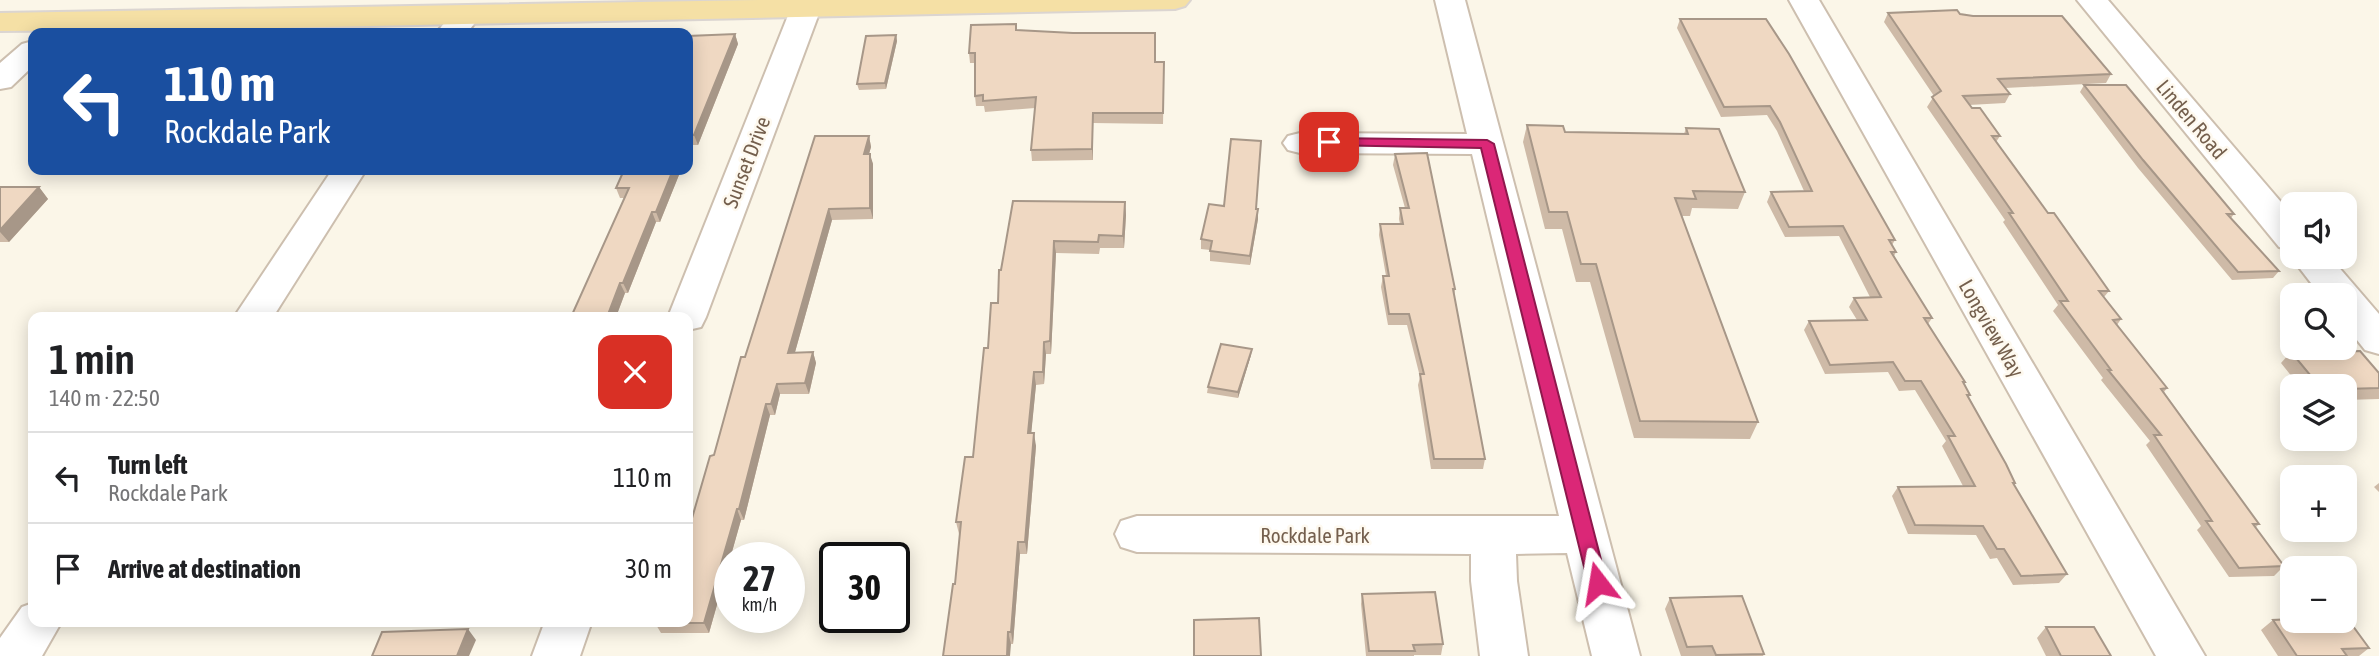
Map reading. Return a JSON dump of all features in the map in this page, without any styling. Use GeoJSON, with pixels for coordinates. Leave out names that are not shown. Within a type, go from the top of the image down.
{"type":"FeatureCollection","features":[{"type":"Feature","properties":{"kind":"main road"},"geometry":{"type":"LineString","coordinates":[[0,22],[58,27],[459,24],[806,8],[1175,0]]}},
{"type":"Feature","properties":{"kind":"street"},"geometry":{"type":"LineString","coordinates":[[1450,0],[1616,656]]}},
{"type":"Feature","properties":{"kind":"street","name":"Longview Way"},"geometry":{"type":"LineString","coordinates":[[1804,0],[2181,656]]}},
{"type":"Feature","properties":{"kind":"street","name":"Linden Road"},"geometry":{"type":"LineString","coordinates":[[2092,0],[2280,223]]}},
{"type":"Feature","properties":{"kind":"street","name":"Sunset Drive"},"geometry":{"type":"LineString","coordinates":[[689,312],[806,8]]}},
{"type":"Feature","properties":{"kind":"street"},"geometry":{"type":"LineString","coordinates":[[0,80],[28,55]]}},
{"type":"Feature","properties":{"kind":"street"},"geometry":{"type":"LineString","coordinates":[[1300,143],[1487,144]]}},
{"type":"Feature","properties":{"kind":"street"},"geometry":{"type":"LineString","coordinates":[[256,312],[346,175]]}},
{"type":"Feature","properties":{"kind":"street"},"geometry":{"type":"LineString","coordinates":[[2319,269],[2331,283]]}},
{"type":"Feature","properties":{"kind":"street"},"geometry":{"type":"LineString","coordinates":[[2357,314],[2379,340]]}},
{"type":"Feature","properties":{"kind":"street","name":"Rockdale Park"},"geometry":{"type":"LineString","coordinates":[[1137,534],[1585,534]]}},
{"type":"Feature","properties":{"kind":"street"},"geometry":{"type":"LineString","coordinates":[[1493,536],[1494,581],[1504,656]]}},
{"type":"Feature","properties":{"kind":"street"},"geometry":{"type":"LineString","coordinates":[[15,656],[35,627]]}},
{"type":"Feature","properties":{"kind":"street"},"geometry":{"type":"LineString","coordinates":[[556,656],[567,627]]}},
{"type":"Feature","properties":{"kind":"building"},"geometry":{"type":"Polygon","coordinates":[[[1957,10],[1960,14],[1973,16],[2062,16],[2111,74],[1998,79],[2010,94],[1963,96],[1972,108],[1980,108],[2000,136],[1992,136],[2048,213],[2054,213],[2109,291],[2099,291],[2121,319],[2113,320],[2167,388],[2161,389],[2259,524],[2253,524],[2280,561],[2280,566],[2239,568],[2206,521],[2212,521],[2154,435],[2161,435],[2108,370],[2111,370],[2060,301],[2068,301],[2009,213],[2013,213],[1932,97],[1941,91],[1888,13],[1957,10]]]}},
{"type":"Feature","properties":{"kind":"building"},"geometry":{"type":"Polygon","coordinates":[[[1680,19],[1766,19],[1789,54],[1895,240],[1889,240],[1896,252],[1891,252],[1932,318],[1924,318],[1965,382],[1970,395],[1967,395],[2006,464],[2013,483],[2067,574],[2021,576],[2004,549],[1997,549],[1983,526],[1915,525],[1898,487],[1975,486],[1948,436],[1955,436],[1921,381],[1905,381],[1893,362],[1830,365],[1809,321],[1867,320],[1854,298],[1881,297],[1843,226],[1789,227],[1771,192],[1812,191],[1780,122],[1770,106],[1724,107],[1680,19]]]}},
{"type":"Feature","properties":{"kind":"building"},"geometry":{"type":"Polygon","coordinates":[[[1016,24],[1016,30],[1155,33],[1155,62],[1164,62],[1163,113],[1093,113],[1092,149],[1031,150],[1036,97],[983,101],[983,95],[975,96],[975,53],[969,53],[971,25],[1016,24]]]}},
{"type":"Feature","properties":{"kind":"building"},"geometry":{"type":"Polygon","coordinates":[[[735,34],[694,135],[693,135],[693,36],[735,34]]]}},
{"type":"Feature","properties":{"kind":"building"},"geometry":{"type":"Polygon","coordinates":[[[896,35],[885,83],[857,84],[866,36],[896,35]]]}},
{"type":"Feature","properties":{"kind":"building"},"geometry":{"type":"Polygon","coordinates":[[[2084,85],[2126,85],[2234,214],[2227,214],[2279,271],[2238,272],[2143,160],[2084,85]]]}},
{"type":"Feature","properties":{"kind":"building"},"geometry":{"type":"Polygon","coordinates":[[[1527,125],[1563,126],[1565,132],[1688,134],[1686,128],[1719,129],[1745,192],[1693,191],[1696,199],[1675,198],[1758,422],[1640,421],[1596,264],[1581,264],[1567,212],[1549,212],[1527,125]]]}},
{"type":"Feature","properties":{"kind":"building"},"geometry":{"type":"Polygon","coordinates":[[[815,136],[869,136],[864,154],[870,154],[870,208],[829,209],[788,353],[813,352],[805,383],[777,384],[771,404],[766,404],[739,509],[727,542],[714,542],[714,588],[704,623],[693,623],[693,515],[710,456],[714,455],[741,357],[745,357],[815,136]]]}},
{"type":"Feature","properties":{"kind":"building"},"geometry":{"type":"Polygon","coordinates":[[[1231,139],[1261,141],[1258,209],[1250,256],[1210,251],[1212,241],[1201,239],[1209,204],[1224,206],[1231,139]]]}},
{"type":"Feature","properties":{"kind":"building"},"geometry":{"type":"Polygon","coordinates":[[[1427,153],[1455,289],[1485,459],[1434,459],[1420,374],[1424,374],[1409,314],[1389,314],[1383,276],[1389,276],[1380,224],[1403,224],[1400,208],[1409,208],[1395,154],[1427,153]]]}},
{"type":"Feature","properties":{"kind":"building"},"geometry":{"type":"Polygon","coordinates":[[[622,175],[671,175],[609,312],[573,312],[629,188],[616,188],[622,175]]]}},
{"type":"Feature","properties":{"kind":"building"},"geometry":{"type":"Polygon","coordinates":[[[0,187],[39,187],[0,230],[0,187]]]}},
{"type":"Feature","properties":{"kind":"building"},"geometry":{"type":"Polygon","coordinates":[[[1013,201],[1125,202],[1123,236],[1099,235],[1098,242],[1054,241],[1050,341],[1044,342],[1043,372],[1034,372],[1028,433],[1034,433],[1025,542],[1018,542],[1007,656],[943,656],[955,584],[961,522],[956,522],[965,457],[973,457],[984,348],[988,348],[991,303],[998,303],[999,270],[1013,201]]]}},
{"type":"Feature","properties":{"kind":"building"},"geometry":{"type":"Polygon","coordinates":[[[1221,344],[1252,349],[1238,392],[1208,387],[1221,344]]]}},
{"type":"Feature","properties":{"kind":"building"},"geometry":{"type":"Polygon","coordinates":[[[2357,351],[2360,351],[2379,373],[2379,388],[2357,389],[2357,374],[2309,374],[2298,360],[2357,360],[2357,351]]]}},
{"type":"Feature","properties":{"kind":"building"},"geometry":{"type":"Polygon","coordinates":[[[1435,592],[1443,644],[1413,645],[1415,651],[1369,651],[1362,594],[1435,592]]]}},
{"type":"Feature","properties":{"kind":"building"},"geometry":{"type":"Polygon","coordinates":[[[1742,596],[1764,654],[1716,655],[1712,646],[1687,647],[1670,598],[1742,596]]]}},
{"type":"Feature","properties":{"kind":"building"},"geometry":{"type":"Polygon","coordinates":[[[1259,618],[1261,656],[1194,656],[1194,620],[1259,618]]]}},
{"type":"Feature","properties":{"kind":"building"},"geometry":{"type":"Polygon","coordinates":[[[2273,620],[2280,620],[2280,630],[2273,620]]]}},
{"type":"Feature","properties":{"kind":"building"},"geometry":{"type":"Polygon","coordinates":[[[2046,627],[2094,627],[2111,656],[2061,656],[2046,627]]]}},
{"type":"Feature","properties":{"kind":"building"},"geometry":{"type":"Polygon","coordinates":[[[468,629],[457,656],[372,656],[382,632],[468,629]]]}},
{"type":"Feature","properties":{"kind":"building"},"geometry":{"type":"Polygon","coordinates":[[[2357,632],[2369,648],[2342,649],[2347,656],[2297,656],[2282,633],[2357,632]]]}},
{"type":"Feature","properties":{"kind":"route"},"geometry":{"type":"LineString","coordinates":[[1329,142],[1487,144],[1598,583]]}}]}
